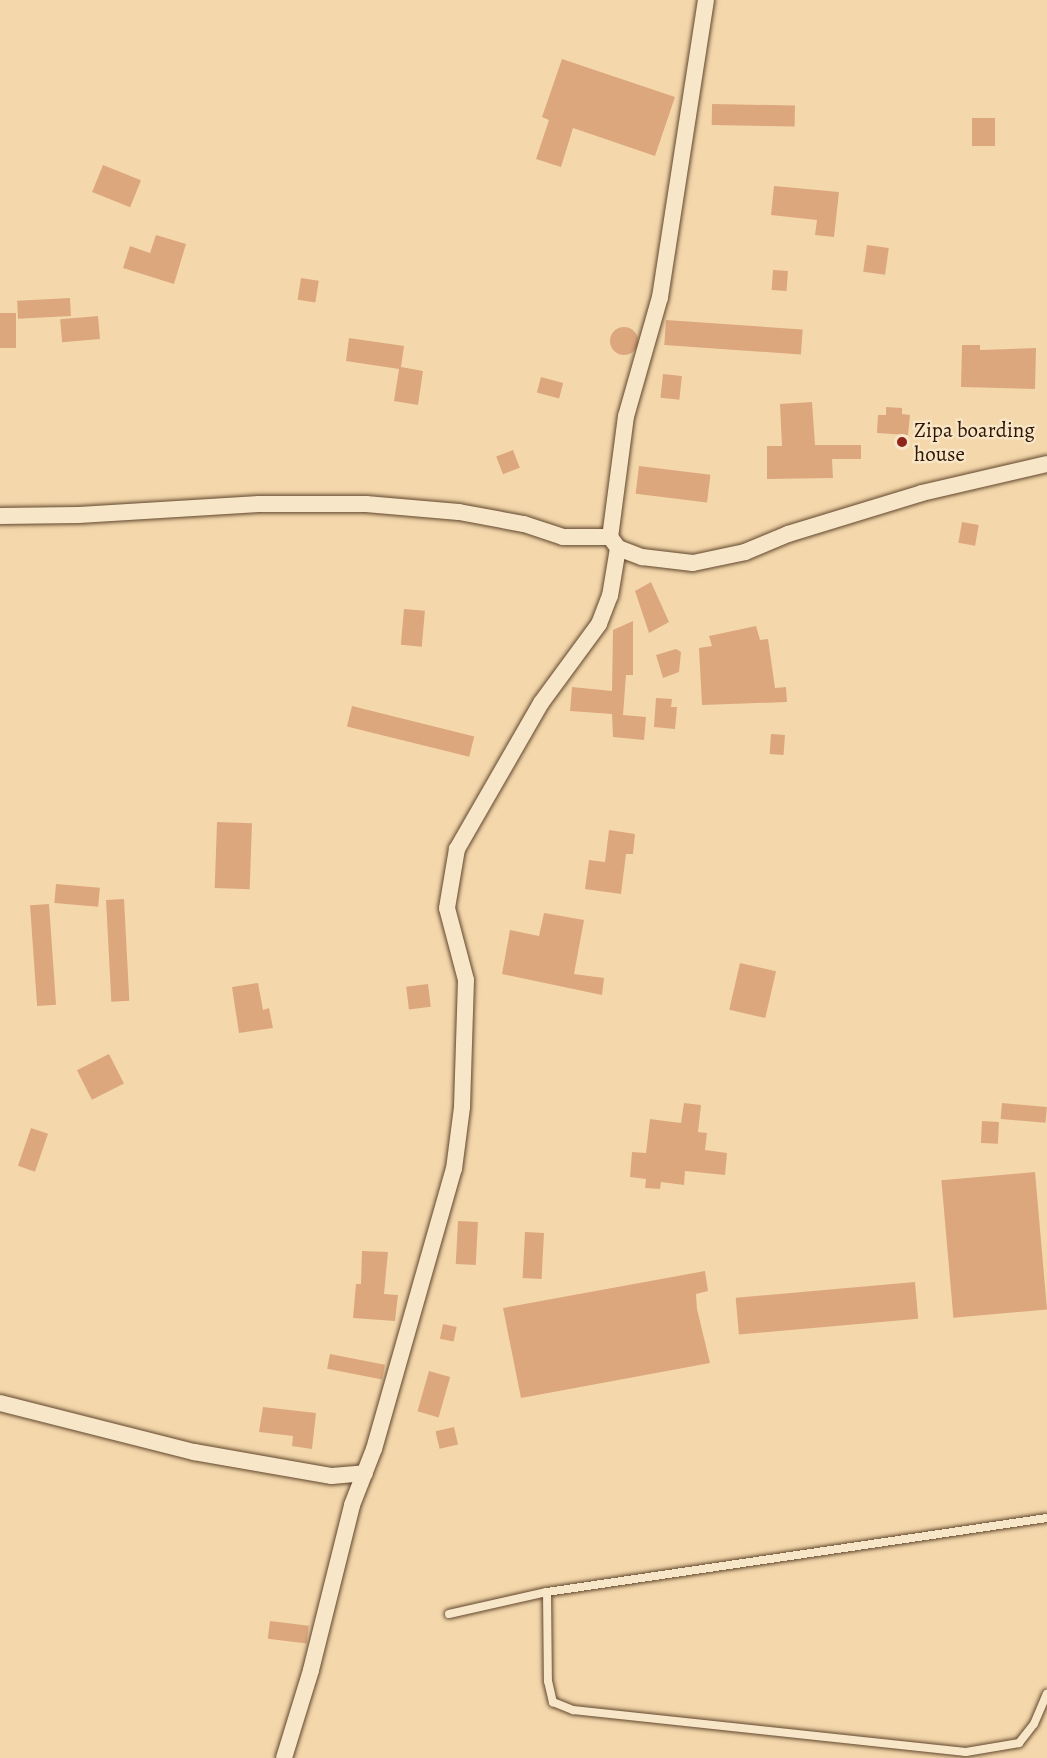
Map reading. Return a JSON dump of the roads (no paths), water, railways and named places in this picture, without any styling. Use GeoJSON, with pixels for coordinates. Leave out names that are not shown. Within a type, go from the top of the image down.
{"type":"FeatureCollection","features":[{"type":"Feature","properties":{"kind":"street"},"geometry":{"type":"LineString","coordinates":[[284,1758],[311,1670],[352,1505],[365,1473],[454,1169],[462,1107],[466,980],[450,933],[447,908],[455,859],[480,805],[513,748],[599,624],[610,596],[626,416],[660,297],[706,0]]}},
{"type":"Feature","properties":{"kind":"street"},"geometry":{"type":"LineString","coordinates":[[0,516],[90,515],[237,504],[366,504],[459,512],[524,524],[562,537],[614,542],[662,562],[693,563],[745,552],[788,534],[922,493],[1047,464]]}},
{"type":"Feature","properties":{"kind":"street"},"geometry":{"type":"LineString","coordinates":[[0,1403],[194,1452],[333,1476],[365,1473]]}},
{"type":"Feature","properties":{"kind":"lane"},"geometry":{"type":"LineString","coordinates":[[449,1614],[547,1592],[1047,1518]]}},
{"type":"Feature","properties":{"kind":"lane"},"geometry":{"type":"LineString","coordinates":[[547,1592],[548,1681],[554,1702],[573,1710],[966,1752],[1019,1743],[1034,1725],[1047,1694]]}},
{"type":"Feature","properties":{"kind":"place","name":"Zipa boarding house"},"geometry":{"type":"Point","coordinates":[902,442]}}]}
